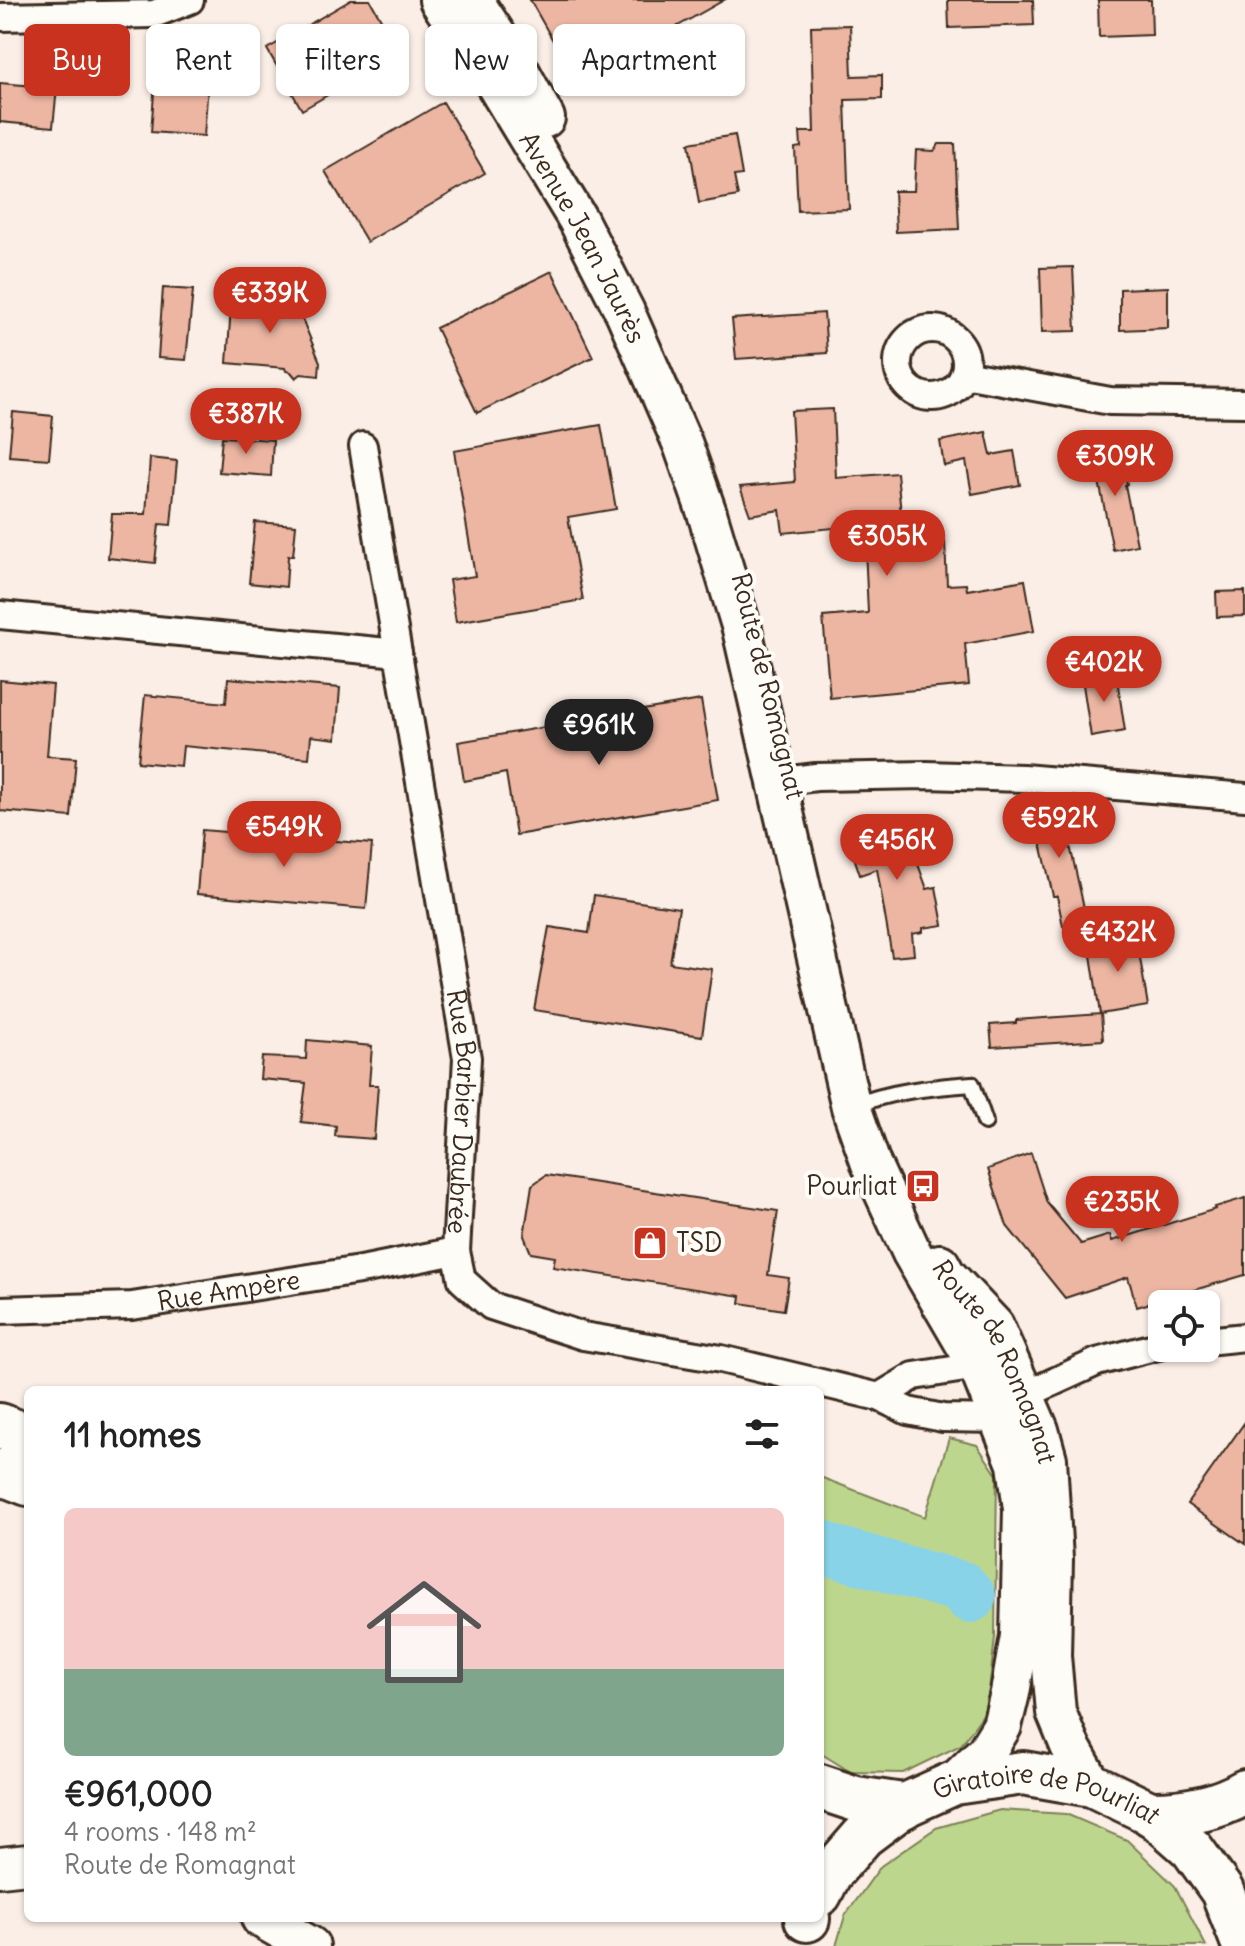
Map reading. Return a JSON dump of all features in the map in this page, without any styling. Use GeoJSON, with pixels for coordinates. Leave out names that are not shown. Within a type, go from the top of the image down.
{"type":"FeatureCollection","features":[{"type":"Feature","properties":{"kind":"highway"},"geometry":{"type":"LineString","coordinates":[[0,1426],[24,1435]]}},
{"type":"Feature","properties":{"kind":"highway"},"geometry":{"type":"LineString","coordinates":[[0,1472],[24,1481]]}},
{"type":"Feature","properties":{"kind":"highway"},"geometry":{"type":"LineString","coordinates":[[824,1789],[856,1799],[903,1806]]}},
{"type":"Feature","properties":{"kind":"highway"},"geometry":{"type":"LineString","coordinates":[[1152,1814],[1202,1810],[1230,1801],[1245,1792]]}},
{"type":"Feature","properties":{"kind":"main road","name":"Avenue Jean Jaurès"},"geometry":{"type":"LineString","coordinates":[[439,0],[496,85],[578,220],[690,443]]}},
{"type":"Feature","properties":{"kind":"main road","name":"Avenue Jean Jaurès"},"geometry":{"type":"LineString","coordinates":[[473,0],[519,70],[594,208],[618,257],[690,443]]}},
{"type":"Feature","properties":{"kind":"main road","name":"Route de Romagnat"},"geometry":{"type":"LineString","coordinates":[[690,443],[707,513],[784,780],[871,1164],[912,1253],[978,1366],[1039,1430],[1047,1459],[1053,1559],[1051,1656],[1056,1712],[1070,1746],[1092,1785]]}},
{"type":"Feature","properties":{"kind":"main road","name":"Route de Romagnat"},"geometry":{"type":"LineString","coordinates":[[858,1104],[946,1275],[994,1326],[1012,1404],[1023,1509],[1020,1636],[1002,1726],[986,1752],[954,1783]]}},
{"type":"Feature","properties":{"kind":"main road","name":"Giratoire de Pourliat"},"geometry":{"type":"LineString","coordinates":[[824,1886],[830,1874],[863,1836],[903,1806],[954,1783],[1023,1773],[1092,1785],[1152,1814],[1192,1849],[1222,1891],[1244,1936]]}},
{"type":"Feature","properties":{"kind":"main road"},"geometry":{"type":"LineString","coordinates":[[0,1867],[24,1864]]}},
{"type":"Feature","properties":{"kind":"main road"},"geometry":{"type":"LineString","coordinates":[[268,1922],[310,1946]]}},
{"type":"Feature","properties":{"kind":"main road"},"geometry":{"type":"LineString","coordinates":[[800,1946],[806,1922]]}},
{"type":"Feature","properties":{"kind":"street"},"geometry":{"type":"LineString","coordinates":[[0,17],[154,14],[190,0]]}},
{"type":"Feature","properties":{"kind":"street"},"geometry":{"type":"LineString","coordinates":[[964,374],[1110,401],[1245,403]]}},
{"type":"Feature","properties":{"kind":"street","name":"Rue Barbier Daubrée"},"geometry":{"type":"LineString","coordinates":[[363,446],[467,1058],[456,1251],[462,1280],[491,1306],[583,1336],[721,1359],[879,1397],[908,1411],[943,1418],[1012,1404]]}},
{"type":"Feature","properties":{"kind":"street"},"geometry":{"type":"LineString","coordinates":[[0,615],[398,653]]}},
{"type":"Feature","properties":{"kind":"street"},"geometry":{"type":"LineString","coordinates":[[784,780],[927,775],[1023,778],[1245,797]]}},
{"type":"Feature","properties":{"kind":"street","name":"Rue Ampère"},"geometry":{"type":"LineString","coordinates":[[0,1310],[132,1306],[366,1269],[456,1251]]}},
{"type":"Feature","properties":{"kind":"street"},"geometry":{"type":"LineString","coordinates":[[1220,1340],[1245,1337]]}},
{"type":"Feature","properties":{"kind":"street"},"geometry":{"type":"LineString","coordinates":[[1012,1404],[1097,1362],[1148,1349]]}},
{"type":"Feature","properties":{"kind":"street"},"geometry":{"type":"LineString","coordinates":[[879,1397],[914,1376],[978,1366]]}},
{"type":"Feature","properties":{"kind":"lane"},"geometry":{"type":"LineString","coordinates":[[858,1104],[929,1087],[972,1084],[985,1122]]}},
{"type":"Feature","properties":{"kind":"green space"},"geometry":{"type":"Polygon","coordinates":[[[949,1438],[977,1445],[997,1475],[995,1637],[987,1709],[961,1745],[903,1773],[851,1772],[824,1755],[824,1479],[925,1517],[949,1438]]]}},
{"type":"Feature","properties":{"kind":"green space"},"geometry":{"type":"Polygon","coordinates":[[[1000,1810],[1066,1814],[1127,1840],[1175,1886],[1206,1946],[836,1946],[845,1916],[881,1866],[936,1828],[1000,1810]]]}},
{"type":"Feature","properties":{"kind":"building"},"geometry":{"type":"Polygon","coordinates":[[[351,0],[370,0],[384,24],[310,24],[351,0]]]}},
{"type":"Feature","properties":{"kind":"building"},"geometry":{"type":"Polygon","coordinates":[[[530,0],[724,0],[681,24],[553,24],[553,41],[530,0]]]}},
{"type":"Feature","properties":{"kind":"building"},"geometry":{"type":"Polygon","coordinates":[[[948,0],[1033,0],[1034,25],[949,28],[948,0]]]}},
{"type":"Feature","properties":{"kind":"building"},"geometry":{"type":"Polygon","coordinates":[[[1098,0],[1151,0],[1152,35],[1099,37],[1098,0]]]}},
{"type":"Feature","properties":{"kind":"building"},"geometry":{"type":"Polygon","coordinates":[[[850,25],[852,76],[882,75],[882,99],[845,100],[849,209],[798,211],[795,148],[801,147],[800,132],[814,132],[811,26],[850,25]]]}},
{"type":"Feature","properties":{"kind":"building"},"geometry":{"type":"Polygon","coordinates":[[[276,44],[276,65],[267,49],[276,44]]]}},
{"type":"Feature","properties":{"kind":"building"},"geometry":{"type":"Polygon","coordinates":[[[0,83],[24,85],[24,96],[56,96],[53,127],[0,122],[0,83]]]}},
{"type":"Feature","properties":{"kind":"building"},"geometry":{"type":"Polygon","coordinates":[[[154,96],[207,96],[204,136],[151,132],[154,96]]]}},
{"type":"Feature","properties":{"kind":"building"},"geometry":{"type":"Polygon","coordinates":[[[294,96],[326,96],[302,110],[294,96]]]}},
{"type":"Feature","properties":{"kind":"building"},"geometry":{"type":"Polygon","coordinates":[[[443,102],[485,173],[367,242],[325,171],[443,102]]]}},
{"type":"Feature","properties":{"kind":"building"},"geometry":{"type":"Polygon","coordinates":[[[735,135],[742,175],[734,176],[738,196],[699,203],[689,143],[735,135]]]}},
{"type":"Feature","properties":{"kind":"building"},"geometry":{"type":"Polygon","coordinates":[[[939,144],[955,144],[959,229],[896,232],[894,191],[914,191],[916,150],[934,151],[939,144]]]}},
{"type":"Feature","properties":{"kind":"building"},"geometry":{"type":"Polygon","coordinates":[[[1073,267],[1076,331],[1042,332],[1040,268],[1073,267]]]}},
{"type":"Feature","properties":{"kind":"building"},"geometry":{"type":"Polygon","coordinates":[[[552,271],[593,357],[477,413],[436,328],[552,271]]]}},
{"type":"Feature","properties":{"kind":"building"},"geometry":{"type":"Polygon","coordinates":[[[1168,287],[1168,328],[1120,330],[1120,289],[1168,287]]]}},
{"type":"Feature","properties":{"kind":"building"},"geometry":{"type":"Polygon","coordinates":[[[163,288],[193,290],[186,360],[158,358],[163,288]]]}},
{"type":"Feature","properties":{"kind":"building"},"geometry":{"type":"Polygon","coordinates":[[[232,293],[293,297],[320,362],[319,376],[301,374],[296,378],[285,368],[227,363],[232,293]]]}},
{"type":"Feature","properties":{"kind":"building"},"geometry":{"type":"Polygon","coordinates":[[[824,313],[827,353],[736,359],[732,319],[824,313]]]}},
{"type":"Feature","properties":{"kind":"building"},"geometry":{"type":"Polygon","coordinates":[[[833,409],[836,478],[897,473],[904,544],[945,542],[947,585],[966,584],[967,590],[1025,580],[1034,631],[965,644],[969,685],[830,698],[823,617],[868,613],[864,525],[783,533],[780,510],[750,515],[740,487],[795,482],[791,411],[833,409]]]}},
{"type":"Feature","properties":{"kind":"building"},"geometry":{"type":"Polygon","coordinates":[[[13,412],[53,416],[49,459],[9,456],[13,412]]]}},
{"type":"Feature","properties":{"kind":"building"},"geometry":{"type":"Polygon","coordinates":[[[601,425],[616,509],[568,517],[583,600],[456,622],[449,580],[475,576],[454,451],[601,425]]]}},
{"type":"Feature","properties":{"kind":"building"},"geometry":{"type":"Polygon","coordinates":[[[986,432],[991,455],[1014,451],[1020,485],[972,494],[966,461],[944,466],[940,441],[986,432]]]}},
{"type":"Feature","properties":{"kind":"building"},"geometry":{"type":"Polygon","coordinates":[[[222,437],[273,440],[271,476],[219,472],[222,437]]]}},
{"type":"Feature","properties":{"kind":"building"},"geometry":{"type":"Polygon","coordinates":[[[1119,447],[1137,545],[1113,550],[1093,452],[1119,447]]]}},
{"type":"Feature","properties":{"kind":"building"},"geometry":{"type":"Polygon","coordinates":[[[150,458],[177,461],[171,525],[159,524],[155,563],[108,558],[112,514],[146,514],[150,458]]]}},
{"type":"Feature","properties":{"kind":"building"},"geometry":{"type":"Polygon","coordinates":[[[255,522],[296,525],[293,556],[288,556],[286,587],[249,583],[255,522]]]}},
{"type":"Feature","properties":{"kind":"building"},"geometry":{"type":"Polygon","coordinates":[[[1245,591],[1245,616],[1217,617],[1216,592],[1245,591]]]}},
{"type":"Feature","properties":{"kind":"building"},"geometry":{"type":"Polygon","coordinates":[[[1116,672],[1125,731],[1091,737],[1082,678],[1116,672]]]}},
{"type":"Feature","properties":{"kind":"building"},"geometry":{"type":"Polygon","coordinates":[[[228,678],[340,688],[336,739],[311,736],[309,758],[183,746],[181,766],[138,762],[145,695],[226,703],[228,678]]]}},
{"type":"Feature","properties":{"kind":"building"},"geometry":{"type":"Polygon","coordinates":[[[0,680],[53,685],[47,756],[76,758],[71,817],[0,811],[0,680]]]}},
{"type":"Feature","properties":{"kind":"building"},"geometry":{"type":"Polygon","coordinates":[[[701,700],[718,800],[516,835],[506,773],[464,781],[458,742],[701,700]]]}},
{"type":"Feature","properties":{"kind":"building"},"geometry":{"type":"Polygon","coordinates":[[[1059,797],[1087,921],[1063,926],[1057,896],[1053,896],[1034,812],[1037,812],[1034,799],[1059,797]]]}},
{"type":"Feature","properties":{"kind":"building"},"geometry":{"type":"Polygon","coordinates":[[[901,817],[927,889],[936,887],[943,925],[923,928],[923,932],[912,934],[914,955],[892,957],[877,869],[860,875],[846,833],[901,817]]]}},
{"type":"Feature","properties":{"kind":"building"},"geometry":{"type":"Polygon","coordinates":[[[202,830],[372,844],[366,909],[197,894],[202,830]]]}},
{"type":"Feature","properties":{"kind":"building"},"geometry":{"type":"Polygon","coordinates":[[[594,895],[679,908],[670,963],[712,969],[702,1036],[534,1010],[549,927],[589,933],[594,895]]]}},
{"type":"Feature","properties":{"kind":"building"},"geometry":{"type":"Polygon","coordinates":[[[1136,934],[1148,1006],[1100,1014],[1089,942],[1136,934]]]}},
{"type":"Feature","properties":{"kind":"building"},"geometry":{"type":"Polygon","coordinates":[[[1101,1014],[1103,1040],[992,1047],[990,1025],[1016,1023],[1016,1020],[1101,1014]]]}},
{"type":"Feature","properties":{"kind":"building"},"geometry":{"type":"Polygon","coordinates":[[[307,1040],[372,1046],[369,1085],[378,1085],[374,1139],[335,1136],[336,1126],[301,1122],[306,1083],[260,1079],[262,1057],[306,1059],[307,1040]]]}},
{"type":"Feature","properties":{"kind":"building"},"geometry":{"type":"Polygon","coordinates":[[[1031,1153],[1047,1203],[1081,1244],[1110,1235],[1112,1241],[1245,1198],[1245,1275],[1194,1290],[1148,1290],[1148,1304],[1137,1307],[1128,1277],[1065,1298],[1007,1226],[988,1169],[1031,1153]]]}},
{"type":"Feature","properties":{"kind":"building","name":"TSD"},"geometry":{"type":"Polygon","coordinates":[[[546,1175],[778,1211],[768,1275],[789,1278],[784,1310],[740,1303],[741,1296],[553,1267],[555,1257],[531,1253],[524,1236],[532,1185],[546,1175]]]}},
{"type":"Feature","properties":{"kind":"building"},"geometry":{"type":"Polygon","coordinates":[[[1245,1422],[1245,1544],[1187,1504],[1245,1422]]]}},
{"type":"Feature","properties":{"kind":"waterway"},"geometry":{"type":"LineString","coordinates":[[824,1547],[962,1587],[970,1597]]}},
{"type":"Feature","properties":{"kind":"place","name":"Pourliat"},"geometry":{"type":"Point","coordinates":[923,1186]}},
{"type":"Feature","properties":{"kind":"place","name":"TSD"},"geometry":{"type":"Point","coordinates":[650,1243]}}]}
